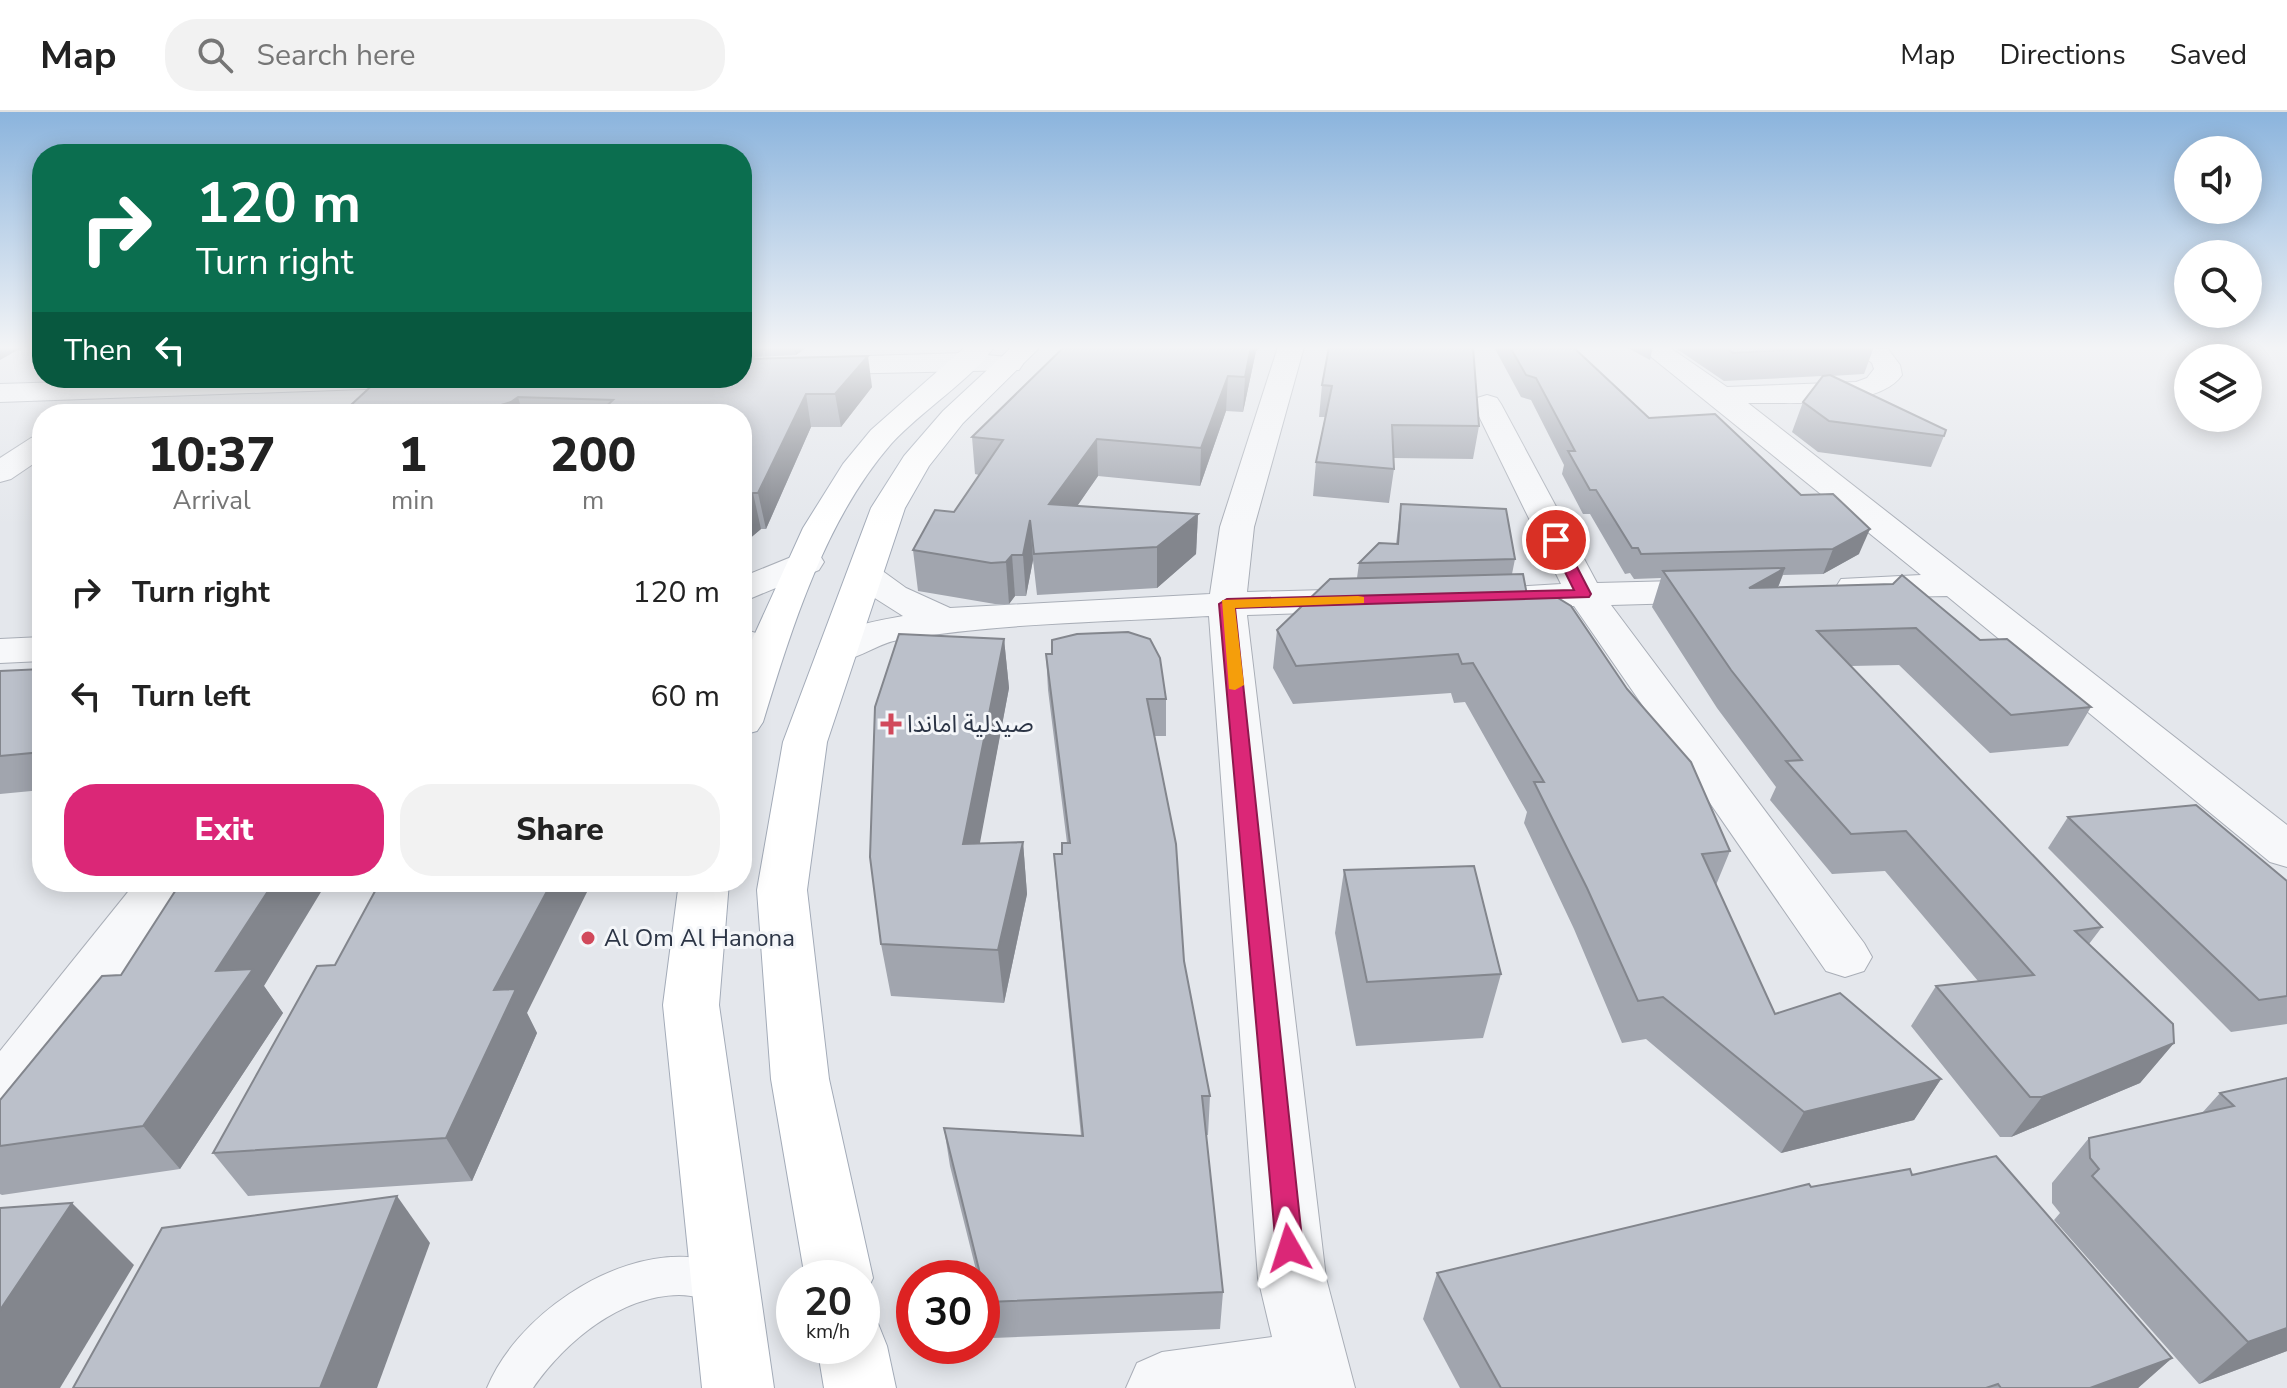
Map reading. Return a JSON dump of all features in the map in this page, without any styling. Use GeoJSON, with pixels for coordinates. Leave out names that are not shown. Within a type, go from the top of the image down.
{"type":"FeatureCollection","features":[{"type":"Feature","properties":{"kind":"main road"},"geometry":{"type":"LineString","coordinates":[[752,648],[806,562],[854,471],[887,430],[921,407]]}},
{"type":"Feature","properties":{"kind":"main road"},"geometry":{"type":"LineString","coordinates":[[835,1260],[800,1079],[782,890],[805,742],[888,508],[915,463],[960,407]]}},
{"type":"Feature","properties":{"kind":"main road"},"geometry":{"type":"LineString","coordinates":[[703,892],[691,1005],[738,1388]]}},
{"type":"Feature","properties":{"kind":"main road"},"geometry":{"type":"LineString","coordinates":[[855,1364],[860,1388]]}},
{"type":"Feature","properties":{"kind":"street"},"geometry":{"type":"LineString","coordinates":[[1162,1388],[1316,1377],[1292,1278],[1227,604],[1237,527],[1273,407]]}},
{"type":"Feature","properties":{"kind":"street"},"geometry":{"type":"LineString","coordinates":[[1488,407],[1584,594],[1845,957]]}},
{"type":"Feature","properties":{"kind":"street"},"geometry":{"type":"LineString","coordinates":[[1734,407],[2287,850]]}},
{"type":"Feature","properties":{"kind":"street"},"geometry":{"type":"LineString","coordinates":[[0,472],[32,451]]}},
{"type":"Feature","properties":{"kind":"street"},"geometry":{"type":"LineString","coordinates":[[752,586],[806,562]]}},
{"type":"Feature","properties":{"kind":"street"},"geometry":{"type":"LineString","coordinates":[[864,575],[882,592],[912,608],[949,620]]}},
{"type":"Feature","properties":{"kind":"street"},"geometry":{"type":"LineString","coordinates":[[1816,588],[1955,585]]}},
{"type":"Feature","properties":{"kind":"street"},"geometry":{"type":"LineString","coordinates":[[1460,597],[1754,590]]}},
{"type":"Feature","properties":{"kind":"street"},"geometry":{"type":"LineString","coordinates":[[837,651],[879,632],[949,620],[1227,604],[1398,599]]}},
{"type":"Feature","properties":{"kind":"street"},"geometry":{"type":"LineString","coordinates":[[0,651],[32,649]]}},
{"type":"Feature","properties":{"kind":"street"},"geometry":{"type":"LineString","coordinates":[[0,1094],[156,892]]}},
{"type":"Feature","properties":{"kind":"lane"},"geometry":{"type":"LineString","coordinates":[[508,1388],[547,1337],[592,1303],[641,1281],[667,1277],[680,1276],[725,1284]]}},
{"type":"Feature","properties":{"kind":"building"},"geometry":{"type":"Polygon","coordinates":[[[752,407],[800,407],[758,493],[753,493],[752,407]]]}},
{"type":"Feature","properties":{"kind":"building"},"geometry":{"type":"Polygon","coordinates":[[[1003,407],[1217,407],[1201,448],[1097,439],[1049,504],[1198,514],[1157,547],[1034,554],[1030,520],[1023,555],[1012,555],[1006,562],[991,563],[913,550],[935,510],[954,512],[1003,440],[972,437],[1003,407]]]}},
{"type":"Feature","properties":{"kind":"building"},"geometry":{"type":"Polygon","coordinates":[[[1328,407],[1478,407],[1479,426],[1392,425],[1394,469],[1316,462],[1328,407]]]}},
{"type":"Feature","properties":{"kind":"building"},"geometry":{"type":"Polygon","coordinates":[[[1551,407],[1637,407],[1649,418],[1715,414],[1801,495],[1833,494],[1870,529],[1833,549],[1641,554],[1638,548],[1632,548],[1596,490],[1590,490],[1568,451],[1575,451],[1551,407]]]}},
{"type":"Feature","properties":{"kind":"building"},"geometry":{"type":"Polygon","coordinates":[[[1809,407],[1897,407],[1946,430],[1944,436],[1829,421],[1809,407]]]}},
{"type":"Feature","properties":{"kind":"building"},"geometry":{"type":"Polygon","coordinates":[[[1401,504],[1506,509],[1515,559],[1359,563],[1379,543],[1398,544],[1401,504]]]}},
{"type":"Feature","properties":{"kind":"building"},"geometry":{"type":"Polygon","coordinates":[[[1785,568],[1749,588],[1893,584],[1902,575],[1980,640],[2007,639],[2091,707],[2011,715],[1916,628],[1817,631],[2102,927],[2075,931],[2173,1024],[2174,1043],[2042,1097],[2030,1097],[1936,986],[2034,975],[1906,831],[1851,834],[1786,761],[1802,760],[1731,670],[1663,571],[1785,568]]]}},
{"type":"Feature","properties":{"kind":"building"},"geometry":{"type":"Polygon","coordinates":[[[1523,574],[1527,595],[1553,595],[1571,606],[1627,689],[1691,762],[1730,851],[1702,854],[1775,1014],[1840,993],[1941,1079],[1804,1112],[1663,997],[1638,1001],[1587,888],[1534,782],[1544,782],[1473,663],[1462,664],[1458,654],[1296,666],[1277,630],[1330,579],[1523,574]]]}},
{"type":"Feature","properties":{"kind":"building"},"geometry":{"type":"Polygon","coordinates":[[[1128,632],[1150,639],[1160,658],[1166,699],[1147,699],[1176,844],[1184,961],[1210,1096],[1202,1096],[1223,1292],[1000,1301],[1000,1260],[977,1260],[944,1128],[1083,1136],[1054,854],[1062,854],[1062,843],[1070,843],[1046,654],[1052,654],[1052,640],[1077,634],[1128,632]]]}},
{"type":"Feature","properties":{"kind":"building"},"geometry":{"type":"Polygon","coordinates":[[[899,634],[1004,639],[963,844],[1023,842],[998,950],[881,944],[870,857],[875,707],[899,634]]]}},
{"type":"Feature","properties":{"kind":"building"},"geometry":{"type":"Polygon","coordinates":[[[32,669],[32,753],[0,756],[0,671],[32,669]]]}},
{"type":"Feature","properties":{"kind":"building"},"geometry":{"type":"Polygon","coordinates":[[[2196,805],[2287,881],[2287,996],[2259,1000],[2068,817],[2196,805]]]}},
{"type":"Feature","properties":{"kind":"building"},"geometry":{"type":"Polygon","coordinates":[[[1474,866],[1501,974],[1367,982],[1344,870],[1474,866]]]}},
{"type":"Feature","properties":{"kind":"building"},"geometry":{"type":"Polygon","coordinates":[[[175,892],[267,892],[216,971],[253,969],[143,1126],[0,1146],[0,1100],[102,976],[121,975],[175,892]]]}},
{"type":"Feature","properties":{"kind":"building"},"geometry":{"type":"Polygon","coordinates":[[[375,892],[547,892],[494,990],[516,989],[446,1138],[213,1153],[317,966],[335,965],[375,892]]]}},
{"type":"Feature","properties":{"kind":"building"},"geometry":{"type":"Polygon","coordinates":[[[2287,1078],[2287,1328],[2248,1342],[2092,1176],[2099,1169],[2090,1158],[2089,1138],[2234,1106],[2220,1093],[2287,1078]]]}},
{"type":"Feature","properties":{"kind":"building"},"geometry":{"type":"Polygon","coordinates":[[[1996,1156],[2172,1358],[2090,1388],[2001,1388],[1998,1384],[1986,1388],[1501,1388],[1437,1273],[1809,1184],[1811,1187],[1910,1169],[1912,1175],[1996,1156]]]}},
{"type":"Feature","properties":{"kind":"building"},"geometry":{"type":"Polygon","coordinates":[[[397,1196],[320,1388],[73,1388],[162,1228],[397,1196]]]}},
{"type":"Feature","properties":{"kind":"building"},"geometry":{"type":"Polygon","coordinates":[[[72,1203],[0,1310],[0,1208],[72,1203]]]}},
{"type":"Feature","properties":{"kind":"slow traffic"},"geometry":{"type":"LineString","coordinates":[[1235,685],[1227,604],[1358,600]]}},
{"type":"Feature","properties":{"kind":"place","name":"صيدلية اماندا"},"geometry":{"type":"Point","coordinates":[891,724]}},
{"type":"Feature","properties":{"kind":"place","name":"Al Om Al Hanona"},"geometry":{"type":"Point","coordinates":[588,938]}},
{"type":"Feature","properties":{"kind":"route"},"geometry":{"type":"LineString","coordinates":[[1289,1248],[1227,604],[1584,594],[1556,540]]}}]}
